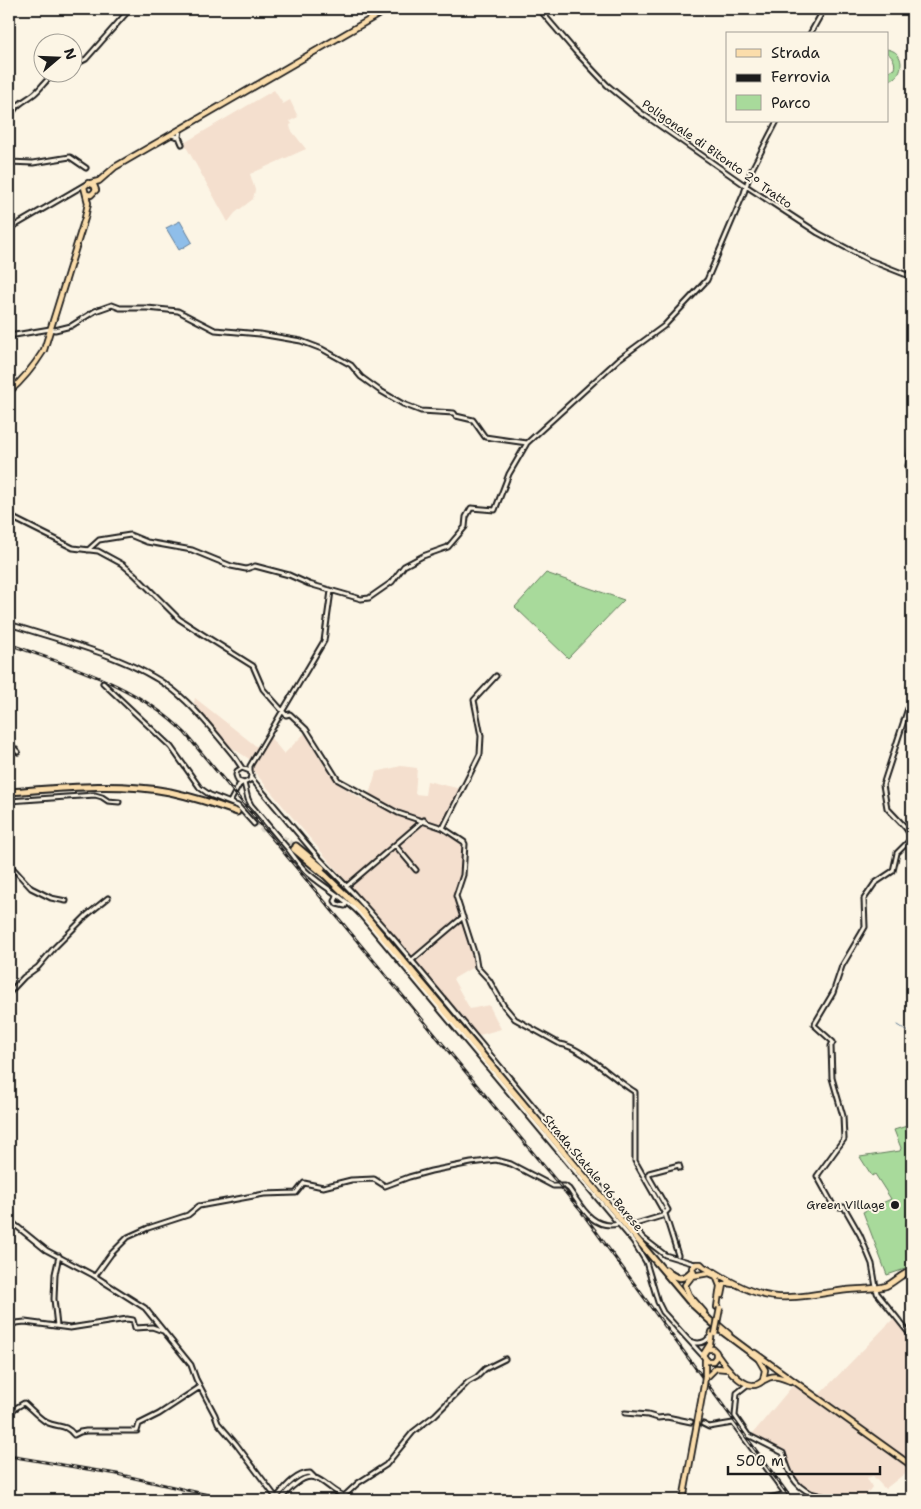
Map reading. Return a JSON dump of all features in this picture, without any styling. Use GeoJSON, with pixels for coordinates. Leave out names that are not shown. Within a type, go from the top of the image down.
{"type":"FeatureCollection","features":[{"type":"Feature","properties":{"kind":"highway"},"geometry":{"type":"LineString","coordinates":[[9,793],[77,787],[130,787],[180,794],[207,802],[236,814]]}},
{"type":"Feature","properties":{"kind":"highway","name":"Strada Statale 96 Barese"},"geometry":{"type":"LineString","coordinates":[[702,1310],[664,1268],[361,907],[328,874],[295,848],[326,876],[364,915],[689,1301],[715,1325],[758,1358]]}},
{"type":"Feature","properties":{"kind":"highway"},"geometry":{"type":"LineString","coordinates":[[664,1268],[672,1276],[678,1278],[685,1277],[694,1269]]}},
{"type":"Feature","properties":{"kind":"main road"},"geometry":{"type":"LineString","coordinates":[[85,218],[88,203],[84,187],[89,183],[99,181],[111,169],[388,9]]}},
{"type":"Feature","properties":{"kind":"main road"},"geometry":{"type":"LineString","coordinates":[[85,193],[89,195],[94,193],[112,172],[127,160]]}},
{"type":"Feature","properties":{"kind":"main road"},"geometry":{"type":"LineString","coordinates":[[9,392],[22,380],[44,350],[94,193],[95,186],[89,183]]}},
{"type":"Feature","properties":{"kind":"main road"},"geometry":{"type":"LineString","coordinates":[[702,1310],[685,1288],[694,1269],[700,1263],[734,1285]]}},
{"type":"Feature","properties":{"kind":"main road"},"geometry":{"type":"LineString","coordinates":[[703,1274],[704,1267]]}},
{"type":"Feature","properties":{"kind":"main road"},"geometry":{"type":"LineString","coordinates":[[694,1269],[700,1276],[703,1274],[713,1274],[719,1282],[719,1308]]}},
{"type":"Feature","properties":{"kind":"main road"},"geometry":{"type":"LineString","coordinates":[[722,1292],[726,1284],[761,1295],[786,1298],[887,1285],[907,1272],[912,1271]]}},
{"type":"Feature","properties":{"kind":"main road"},"geometry":{"type":"LineString","coordinates":[[684,1500],[705,1385],[704,1352],[714,1333],[722,1292],[721,1280],[715,1272]]}},
{"type":"Feature","properties":{"kind":"main road","name":"Strada Statale 96 Barese"},"geometry":{"type":"LineString","coordinates":[[702,1310],[734,1338],[912,1468]]}},
{"type":"Feature","properties":{"kind":"main road"},"geometry":{"type":"LineString","coordinates":[[706,1377],[712,1361],[716,1357],[714,1333]]}},
{"type":"Feature","properties":{"kind":"main road"},"geometry":{"type":"LineString","coordinates":[[707,1349],[713,1349],[729,1369],[747,1385],[754,1385],[770,1377],[777,1376],[790,1381]]}},
{"type":"Feature","properties":{"kind":"main road"},"geometry":{"type":"LineString","coordinates":[[704,1358],[729,1369]]}},
{"type":"Feature","properties":{"kind":"main road"},"geometry":{"type":"LineString","coordinates":[[758,1358],[765,1370],[762,1381]]}},
{"type":"Feature","properties":{"kind":"main road","name":"Strada Statale 96 Barese"},"geometry":{"type":"LineString","coordinates":[[758,1358],[912,1468]]}},
{"type":"Feature","properties":{"kind":"main road"},"geometry":{"type":"LineString","coordinates":[[706,1377],[716,1368],[729,1369]]}},
{"type":"Feature","properties":{"kind":"street"},"geometry":{"type":"LineString","coordinates":[[82,61],[86,59],[130,9]]}},
{"type":"Feature","properties":{"kind":"street","name":"Poligonale di Bitonto 2° Tratto"},"geometry":{"type":"LineString","coordinates":[[539,9],[575,51],[627,102],[746,186],[818,233],[869,260],[912,277]]}},
{"type":"Feature","properties":{"kind":"street"},"geometry":{"type":"LineString","coordinates":[[811,32],[824,9]]}},
{"type":"Feature","properties":{"kind":"street"},"geometry":{"type":"LineString","coordinates":[[9,118],[15,106],[36,93],[45,82]]}},
{"type":"Feature","properties":{"kind":"street"},"geometry":{"type":"LineString","coordinates":[[88,550],[99,540],[130,535],[147,542],[192,550],[231,566],[246,569],[256,566],[289,575],[331,591],[361,599],[368,598],[392,582],[404,566],[423,556],[446,548],[466,527],[466,517],[472,508],[494,510],[509,474],[527,442],[620,359],[664,326],[707,280],[751,171],[776,122]]}},
{"type":"Feature","properties":{"kind":"street"},"geometry":{"type":"LineString","coordinates":[[178,137],[181,129]]}},
{"type":"Feature","properties":{"kind":"street"},"geometry":{"type":"LineString","coordinates":[[170,135],[178,137],[182,144]]}},
{"type":"Feature","properties":{"kind":"street"},"geometry":{"type":"LineString","coordinates":[[9,162],[33,164],[70,157],[86,168]]}},
{"type":"Feature","properties":{"kind":"street"},"geometry":{"type":"LineString","coordinates":[[9,229],[89,183]]}},
{"type":"Feature","properties":{"kind":"street"},"geometry":{"type":"LineString","coordinates":[[68,194],[78,190],[85,193]]}},
{"type":"Feature","properties":{"kind":"street"},"geometry":{"type":"LineString","coordinates":[[9,336],[71,326],[95,311],[112,305],[120,308],[178,311],[216,330],[268,335],[301,341],[322,349],[351,365],[361,377],[403,404],[421,411],[454,412],[456,416],[473,420],[485,437],[527,442]]}},
{"type":"Feature","properties":{"kind":"street"},"geometry":{"type":"LineString","coordinates":[[912,444],[908,466],[912,492]]}},
{"type":"Feature","properties":{"kind":"street"},"geometry":{"type":"LineString","coordinates":[[9,516],[73,548],[98,551],[122,564],[179,619],[253,666],[263,689],[286,715],[290,714],[306,730],[338,780],[398,813],[424,820],[443,828],[465,844],[463,876],[456,896],[477,967],[490,980],[504,1006],[514,1019],[560,1044],[566,1044],[635,1092],[635,1161],[664,1214],[678,1255]]}},
{"type":"Feature","properties":{"kind":"street"},"geometry":{"type":"LineString","coordinates":[[331,591],[324,641],[283,712],[246,768],[236,775],[251,805],[303,868],[337,897],[347,902],[366,921],[638,1247],[646,1262],[660,1308],[704,1358]]}},
{"type":"Feature","properties":{"kind":"street"},"geometry":{"type":"LineString","coordinates":[[9,624],[123,661],[150,674],[172,689],[187,703],[239,764],[246,768],[255,783],[317,856],[411,960],[637,1231],[658,1250],[672,1258],[688,1263],[694,1269]]}},
{"type":"Feature","properties":{"kind":"street"},"geometry":{"type":"LineString","coordinates":[[443,828],[480,754],[480,730],[474,700],[496,676]]}},
{"type":"Feature","properties":{"kind":"street"},"geometry":{"type":"LineString","coordinates":[[104,683],[171,747],[200,788],[210,795],[238,806],[254,824]]}},
{"type":"Feature","properties":{"kind":"street"},"geometry":{"type":"LineString","coordinates":[[912,696],[884,785],[887,808],[905,827],[912,838],[897,853],[893,871],[875,883],[864,899],[865,927],[842,966],[833,993],[814,1025],[833,1042],[831,1046],[832,1078],[843,1116],[844,1139],[817,1176],[834,1205],[844,1207],[860,1235],[874,1269],[877,1293],[912,1337]]}},
{"type":"Feature","properties":{"kind":"street"},"geometry":{"type":"LineString","coordinates":[[9,743],[18,752]]}},
{"type":"Feature","properties":{"kind":"street"},"geometry":{"type":"LineString","coordinates":[[248,782],[251,778]]}},
{"type":"Feature","properties":{"kind":"street"},"geometry":{"type":"LineString","coordinates":[[230,802],[241,783]]}},
{"type":"Feature","properties":{"kind":"street"},"geometry":{"type":"LineString","coordinates":[[241,783],[255,783]]}},
{"type":"Feature","properties":{"kind":"street"},"geometry":{"type":"LineString","coordinates":[[9,802],[96,795],[108,801],[119,802]]}},
{"type":"Feature","properties":{"kind":"street"},"geometry":{"type":"LineString","coordinates":[[346,886],[424,820]]}},
{"type":"Feature","properties":{"kind":"street"},"geometry":{"type":"LineString","coordinates":[[395,845],[416,870]]}},
{"type":"Feature","properties":{"kind":"street"},"geometry":{"type":"LineString","coordinates":[[9,864],[31,888],[52,898],[66,901]]}},
{"type":"Feature","properties":{"kind":"street"},"geometry":{"type":"LineString","coordinates":[[337,897],[335,900],[337,904],[345,906],[347,902]]}},
{"type":"Feature","properties":{"kind":"street"},"geometry":{"type":"LineString","coordinates":[[9,993],[24,977],[38,967],[87,915],[108,898]]}},
{"type":"Feature","properties":{"kind":"street"},"geometry":{"type":"LineString","coordinates":[[411,960],[463,917]]}},
{"type":"Feature","properties":{"kind":"street"},"geometry":{"type":"LineString","coordinates":[[95,1276],[111,1254],[128,1237],[148,1228],[185,1216],[199,1206],[264,1194],[296,1194],[304,1183],[322,1187],[351,1180],[374,1179],[384,1186],[414,1176],[493,1160],[503,1161],[553,1186],[565,1186],[588,1216],[600,1222],[618,1224]]}},
{"type":"Feature","properties":{"kind":"street"},"geometry":{"type":"LineString","coordinates":[[632,1225],[662,1216],[668,1210],[658,1195],[648,1173],[679,1165],[680,1168]]}},
{"type":"Feature","properties":{"kind":"street"},"geometry":{"type":"LineString","coordinates":[[9,1220],[38,1244],[142,1305],[191,1365],[217,1422],[233,1440],[274,1496],[278,1496],[286,1486],[301,1475],[310,1473],[344,1499],[358,1483],[386,1465],[413,1432],[433,1417],[468,1382],[485,1369],[506,1359]]}},
{"type":"Feature","properties":{"kind":"street"},"geometry":{"type":"LineString","coordinates":[[611,1224],[615,1220]]}},
{"type":"Feature","properties":{"kind":"street"},"geometry":{"type":"LineString","coordinates":[[637,1231],[640,1224]]}},
{"type":"Feature","properties":{"kind":"street"},"geometry":{"type":"LineString","coordinates":[[57,1326],[54,1299],[55,1274],[59,1256]]}},
{"type":"Feature","properties":{"kind":"street"},"geometry":{"type":"LineString","coordinates":[[9,1327],[16,1323],[25,1322],[68,1328],[130,1319],[134,1321],[135,1328],[152,1327],[164,1331]]}},
{"type":"Feature","properties":{"kind":"street"},"geometry":{"type":"LineString","coordinates":[[688,1340],[701,1343],[714,1333]]}},
{"type":"Feature","properties":{"kind":"street"},"geometry":{"type":"LineString","coordinates":[[695,1347],[707,1349]]}},
{"type":"Feature","properties":{"kind":"street"},"geometry":{"type":"LineString","coordinates":[[747,1385],[737,1393],[735,1416],[748,1435],[783,1453],[795,1482],[802,1488],[838,1500]]}},
{"type":"Feature","properties":{"kind":"street"},"geometry":{"type":"LineString","coordinates":[[9,1410],[24,1403],[46,1422],[66,1427],[74,1435],[86,1431],[134,1432],[139,1424],[159,1414],[200,1387]]}},
{"type":"Feature","properties":{"kind":"street"},"geometry":{"type":"LineString","coordinates":[[625,1413],[648,1414],[658,1418],[668,1417],[692,1422]]}},
{"type":"Feature","properties":{"kind":"street"},"geometry":{"type":"LineString","coordinates":[[703,1424],[707,1428],[733,1423],[790,1500]]}},
{"type":"Feature","properties":{"kind":"street"},"geometry":{"type":"LineString","coordinates":[[750,1445],[757,1440]]}},
{"type":"Feature","properties":{"kind":"street"},"geometry":{"type":"LineString","coordinates":[[281,1500],[289,1489],[301,1480],[314,1477]]}},
{"type":"Feature","properties":{"kind":"street"},"geometry":{"type":"LineString","coordinates":[[761,1500],[786,1494]]}},
{"type":"Feature","properties":{"kind":"shaded area"},"geometry":{"type":"Polygon","coordinates":[[[274,90],[283,104],[290,100],[298,117],[290,121],[292,124],[290,125],[291,130],[306,149],[250,174],[255,190],[253,199],[235,213],[228,222],[184,143],[274,90]]]}},
{"type":"Feature","properties":{"kind":"shaded area"},"geometry":{"type":"Polygon","coordinates":[[[195,698],[261,750],[270,737],[284,754],[306,732],[316,752],[336,782],[363,800],[366,797],[368,798],[376,772],[401,766],[417,768],[415,794],[425,795],[427,781],[465,790],[461,800],[456,799],[440,829],[463,845],[461,875],[454,896],[475,966],[453,979],[470,1009],[489,1005],[501,1029],[476,1036],[251,768],[254,762],[229,746],[217,732],[194,703],[195,698]]]}},
{"type":"Feature","properties":{"kind":"shaded area"},"geometry":{"type":"Polygon","coordinates":[[[893,1319],[897,1319],[912,1337],[912,1465],[819,1395],[893,1319]]]}},
{"type":"Feature","properties":{"kind":"shaded area"},"geometry":{"type":"Polygon","coordinates":[[[794,1384],[815,1401],[912,1469],[912,1483],[908,1471],[885,1489],[873,1476],[867,1478],[872,1487],[862,1500],[835,1500],[802,1488],[793,1479],[783,1453],[754,1438],[753,1433],[794,1384]]]}},
{"type":"Feature","properties":{"kind":"green space"},"geometry":{"type":"Polygon","coordinates":[[[888,49],[897,54],[901,67],[895,77],[888,80],[888,72],[894,69],[895,64],[888,54],[888,49]]]}},
{"type":"Feature","properties":{"kind":"green space"},"geometry":{"type":"Polygon","coordinates":[[[546,573],[624,600],[568,658],[515,607],[546,573]]]}},
{"type":"Feature","properties":{"kind":"green space","name":"Green Village"},"geometry":{"type":"Polygon","coordinates":[[[910,1125],[912,1128],[912,1264],[905,1269],[887,1275],[863,1212],[891,1199],[875,1174],[872,1176],[860,1157],[900,1151],[901,1148],[894,1130],[910,1125]]]}},
{"type":"Feature","properties":{"kind":"water"},"geometry":{"type":"Polygon","coordinates":[[[180,221],[192,242],[179,250],[166,228],[180,221]]]}},
{"type":"Feature","properties":{"kind":"waterway"},"geometry":{"type":"LineString","coordinates":[[898,1025],[912,1034]]}},
{"type":"Feature","properties":{"kind":"tunnel"},"geometry":{"type":"LineString","coordinates":[[237,812],[296,846]]}},
{"type":"Feature","properties":{"kind":"tunnel"},"geometry":{"type":"LineString","coordinates":[[260,828],[294,849]]}},
{"type":"Feature","properties":{"kind":"railway"},"geometry":{"type":"LineString","coordinates":[[9,644],[102,679],[125,690],[166,716],[185,733],[581,1211],[792,1500]]}},
{"type":"Feature","properties":{"kind":"railway"},"geometry":{"type":"LineString","coordinates":[[9,1456],[117,1474],[230,1500]]}},
{"type":"Feature","properties":{"kind":"place","name":"Green Village"},"geometry":{"type":"Point","coordinates":[895,1205]}}]}
